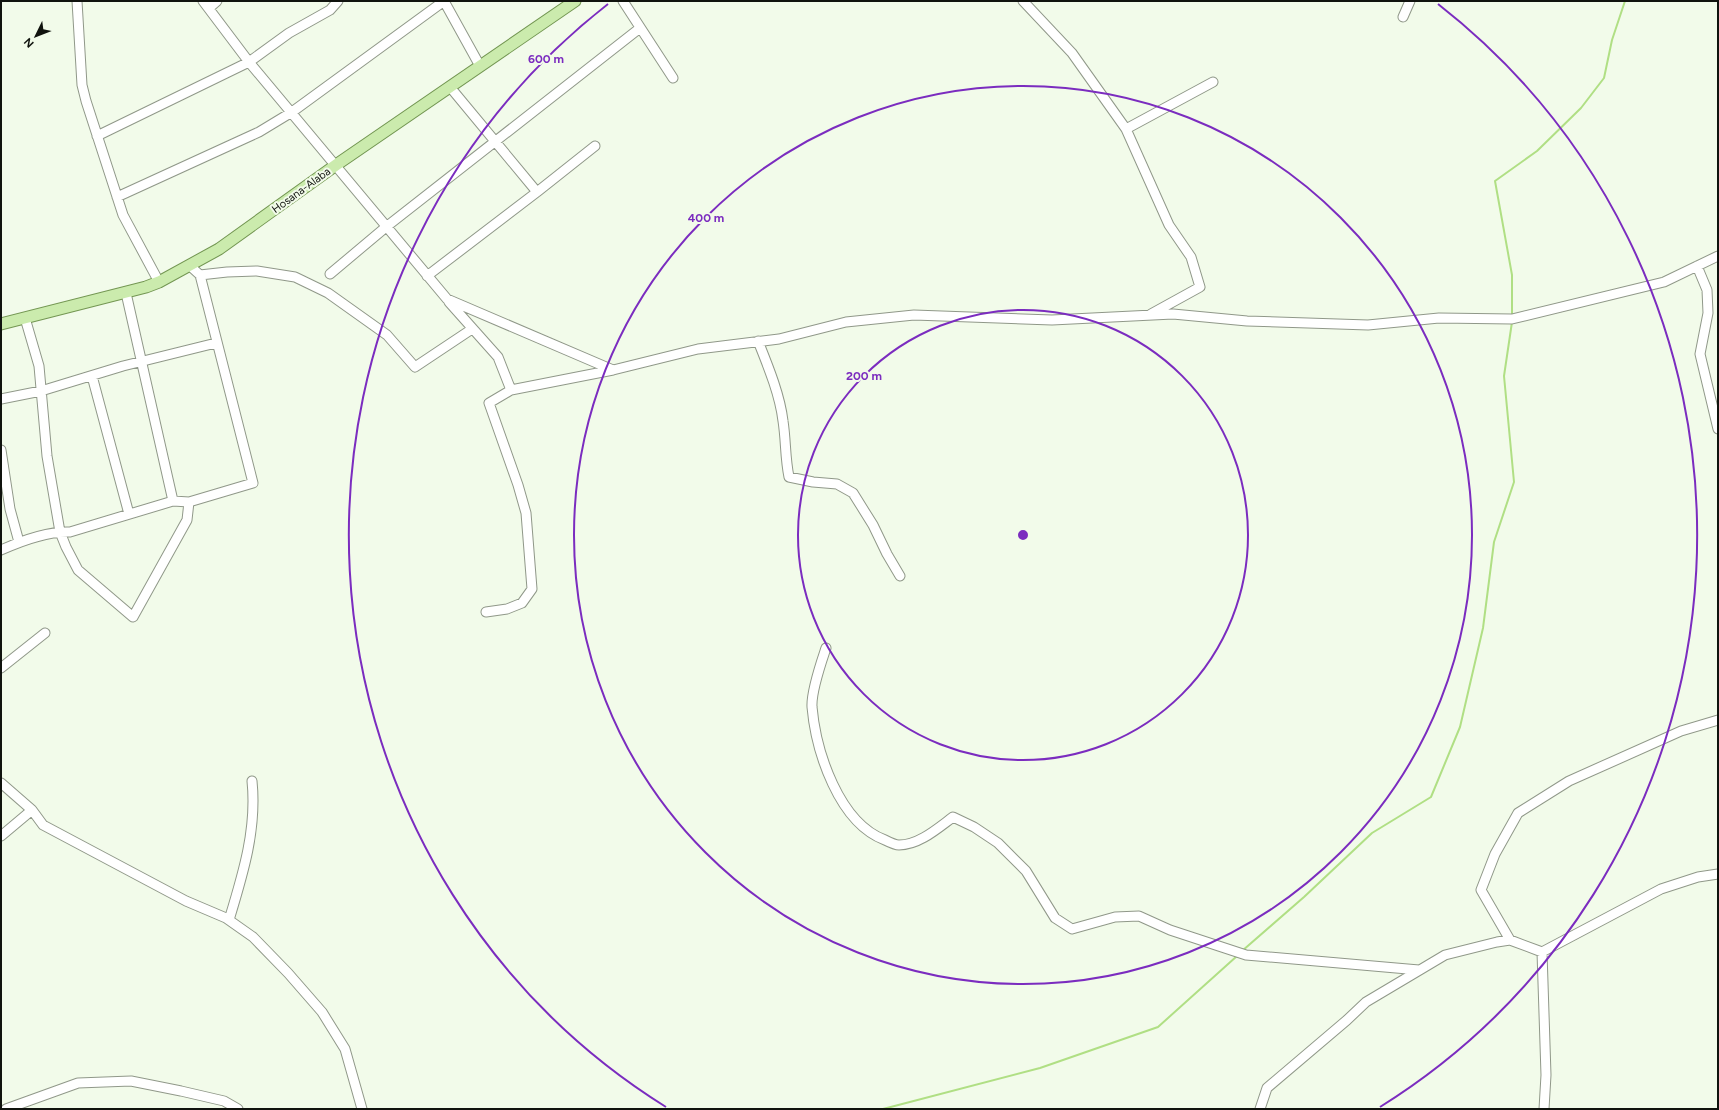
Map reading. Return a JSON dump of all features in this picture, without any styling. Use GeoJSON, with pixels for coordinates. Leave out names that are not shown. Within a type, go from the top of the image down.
{"type":"FeatureCollection","features":[{"type":"Feature","properties":{"kind":"main road","name":"Hosana-Alaba"},"geometry":{"type":"LineString","coordinates":[[1,324],[126,293],[159,282],[219,249],[336,165],[575,1]]}},
{"type":"Feature","properties":{"kind":"street"},"geometry":{"type":"LineString","coordinates":[[77,1],[82,85],[122,215],[159,282]]}},
{"type":"Feature","properties":{"kind":"street"},"geometry":{"type":"LineString","coordinates":[[217,1],[206,4],[249,62],[427,276],[498,358],[511,390]]}},
{"type":"Feature","properties":{"kind":"street"},"geometry":{"type":"LineString","coordinates":[[97,136],[249,62],[289,33],[330,10],[338,1]]}},
{"type":"Feature","properties":{"kind":"street"},"geometry":{"type":"LineString","coordinates":[[117,197],[259,132],[292,112],[444,1],[480,66]]}},
{"type":"Feature","properties":{"kind":"street"},"geometry":{"type":"LineString","coordinates":[[623,1],[673,78]]}},
{"type":"Feature","properties":{"kind":"street"},"geometry":{"type":"LineString","coordinates":[[1023,1],[1072,53],[1126,130],[1169,225],[1191,257],[1200,287],[1150,315]]}},
{"type":"Feature","properties":{"kind":"street"},"geometry":{"type":"LineString","coordinates":[[1403,17],[1410,1]]}},
{"type":"Feature","properties":{"kind":"street"},"geometry":{"type":"LineString","coordinates":[[330,274],[386,227],[640,28]]}},
{"type":"Feature","properties":{"kind":"street"},"geometry":{"type":"LineString","coordinates":[[1126,130],[1213,82]]}},
{"type":"Feature","properties":{"kind":"street"},"geometry":{"type":"LineString","coordinates":[[450,87],[537,192]]}},
{"type":"Feature","properties":{"kind":"street"},"geometry":{"type":"LineString","coordinates":[[427,276],[595,146]]}},
{"type":"Feature","properties":{"kind":"street"},"geometry":{"type":"LineString","coordinates":[[486,612],[507,609],[522,603],[532,589],[526,513],[518,484],[489,404],[511,390],[613,370],[698,349],[779,339],[846,322],[914,315],[1052,320],[1173,314],[1247,321],[1368,325],[1439,318],[1512,318],[1664,282],[1718,256]]}},
{"type":"Feature","properties":{"kind":"street"},"geometry":{"type":"LineString","coordinates":[[1,550],[19,542],[60,532],[70,532],[173,501],[189,502],[253,483],[216,343],[200,275],[190,265]]}},
{"type":"Feature","properties":{"kind":"street"},"geometry":{"type":"LineString","coordinates":[[1697,266],[1707,290],[1708,313],[1700,354],[1718,430]]}},
{"type":"Feature","properties":{"kind":"street"},"geometry":{"type":"LineString","coordinates":[[200,275],[257,271],[295,277],[328,293],[387,334],[415,367],[472,328]]}},
{"type":"Feature","properties":{"kind":"street"},"geometry":{"type":"LineString","coordinates":[[126,293],[173,501]]}},
{"type":"Feature","properties":{"kind":"street"},"geometry":{"type":"LineString","coordinates":[[447,299],[613,370]]}},
{"type":"Feature","properties":{"kind":"street"},"geometry":{"type":"LineString","coordinates":[[24,318],[39,366],[47,456],[60,532],[78,570],[134,617],[187,520],[189,502]]}},
{"type":"Feature","properties":{"kind":"street"},"geometry":{"type":"LineString","coordinates":[[758,341],[770,370],[783,420],[785,460],[789,477],[812,482],[837,484],[853,493],[874,525],[887,554],[900,576]]}},
{"type":"Feature","properties":{"kind":"street"},"geometry":{"type":"LineString","coordinates":[[1,399],[41,391],[141,362],[216,343]]}},
{"type":"Feature","properties":{"kind":"street"},"geometry":{"type":"LineString","coordinates":[[92,376],[129,514]]}},
{"type":"Feature","properties":{"kind":"street"},"geometry":{"type":"LineString","coordinates":[[1,450],[10,509],[19,542]]}},
{"type":"Feature","properties":{"kind":"street"},"geometry":{"type":"LineString","coordinates":[[1,668],[45,633]]}},
{"type":"Feature","properties":{"kind":"street"},"geometry":{"type":"LineString","coordinates":[[826,648],[818,673],[812,705],[818,740],[829,775],[844,804],[856,820],[877,837],[899,846],[914,842],[936,830],[953,817],[974,827],[998,843],[1026,871],[1055,918],[1072,929],[1115,917],[1139,916],[1170,930],[1246,955],[1420,970]]}},
{"type":"Feature","properties":{"kind":"street"},"geometry":{"type":"LineString","coordinates":[[1510,940],[1481,890],[1495,854],[1518,813],[1570,781],[1681,731],[1718,720]]}},
{"type":"Feature","properties":{"kind":"street"},"geometry":{"type":"LineString","coordinates":[[229,920],[245,867],[254,803],[252,781]]}},
{"type":"Feature","properties":{"kind":"street"},"geometry":{"type":"LineString","coordinates":[[1,784],[32,810],[43,826],[144,880],[229,920],[253,937],[288,973],[322,1012],[345,1049],[362,1109]]}},
{"type":"Feature","properties":{"kind":"street"},"geometry":{"type":"LineString","coordinates":[[1,836],[32,810]]}},
{"type":"Feature","properties":{"kind":"street"},"geometry":{"type":"LineString","coordinates":[[1260,1109],[1267,1088],[1366,1002],[1445,955],[1510,940],[1542,952],[1661,889],[1698,877],[1718,874]]}},
{"type":"Feature","properties":{"kind":"street"},"geometry":{"type":"LineString","coordinates":[[1542,952],[1546,1075],[1544,1109]]}},
{"type":"Feature","properties":{"kind":"street"},"geometry":{"type":"LineString","coordinates":[[6,1109],[78,1083],[131,1081],[224,1102],[238,1109]]}},
{"type":"Feature","properties":{"kind":"waterway"},"geometry":{"type":"LineString","coordinates":[[1512,315],[1512,275],[1495,181],[1537,151],[1581,108],[1604,78],[1612,40],[1625,1]]}},
{"type":"Feature","properties":{"kind":"waterway"},"geometry":{"type":"LineString","coordinates":[[1242,951],[1304,897],[1372,833],[1431,797],[1460,727],[1483,628],[1494,542],[1514,482],[1504,376],[1512,322]]}},
{"type":"Feature","properties":{"kind":"waterway"},"geometry":{"type":"LineString","coordinates":[[883,1109],[1040,1068],[1158,1027],[1237,956]]}}]}
